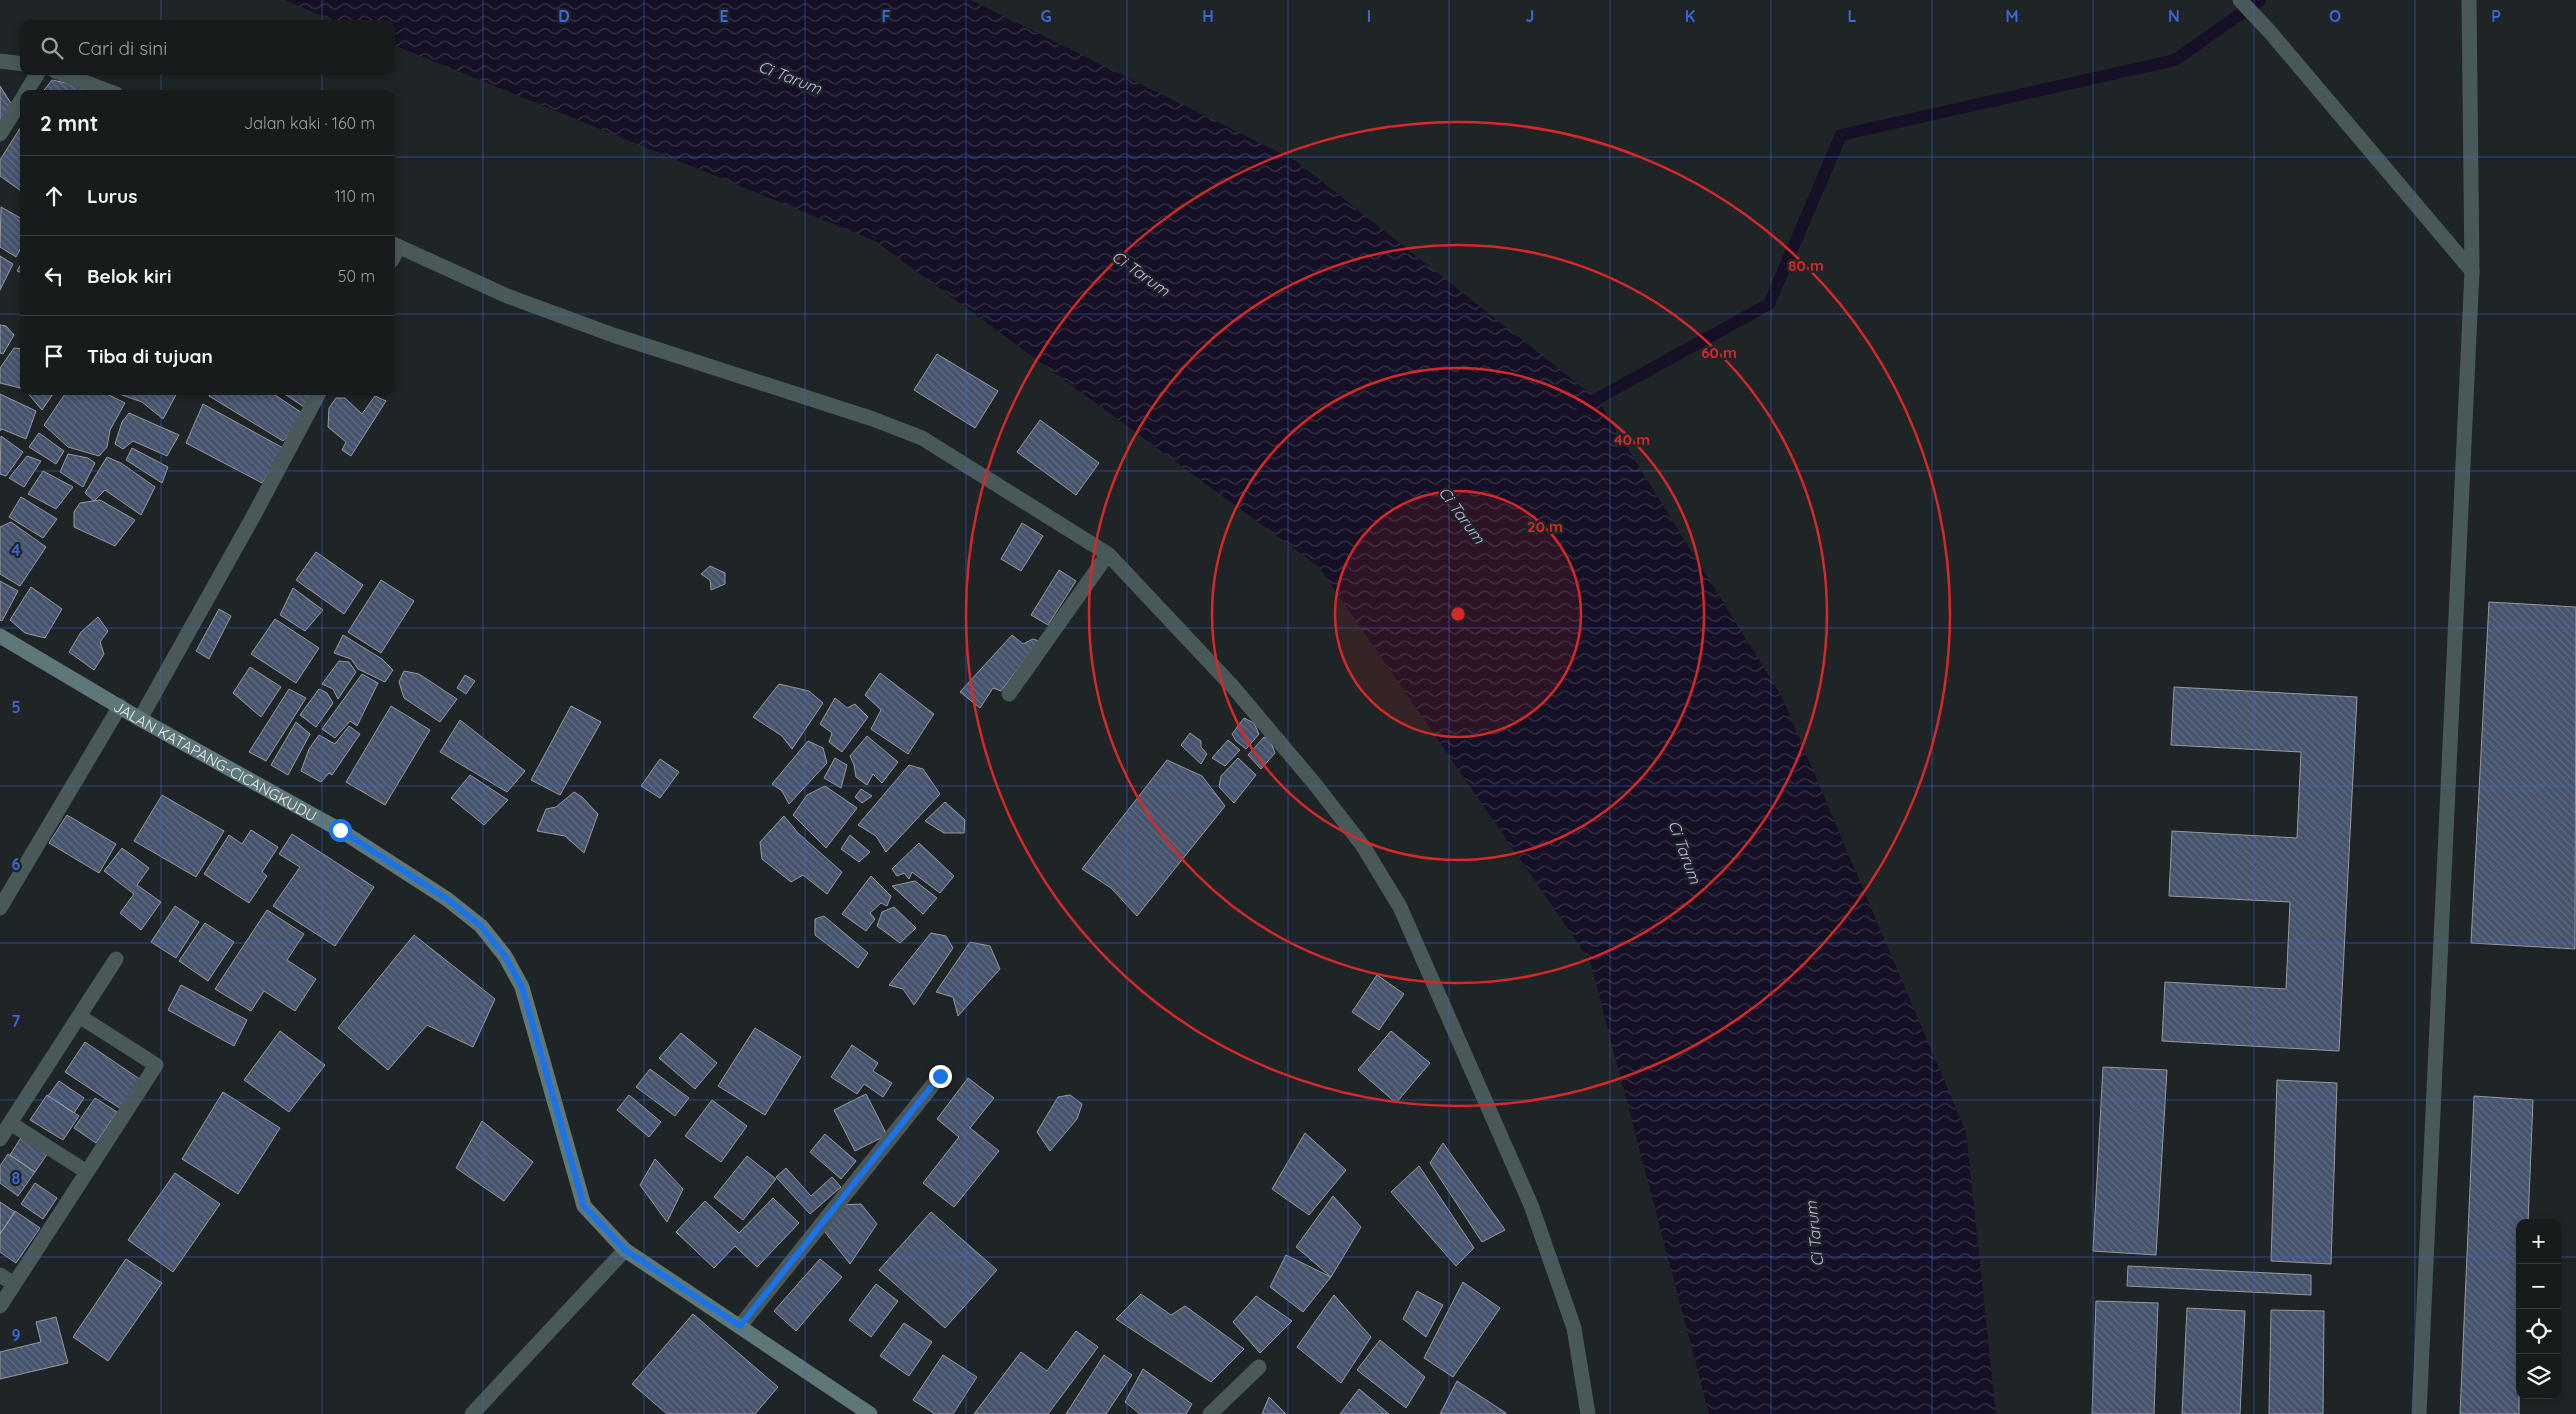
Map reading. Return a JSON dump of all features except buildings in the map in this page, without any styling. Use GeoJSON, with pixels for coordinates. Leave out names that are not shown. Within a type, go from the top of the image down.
{"type":"FeatureCollection","features":[{"type":"Feature","properties":{"kind":"street"},"geometry":{"type":"LineString","coordinates":[[2240,0],[2270,32],[2472,271]]}},
{"type":"Feature","properties":{"kind":"street"},"geometry":{"type":"LineString","coordinates":[[2419,1414],[2472,271],[2469,0]]}},
{"type":"Feature","properties":{"kind":"street"},"geometry":{"type":"LineString","coordinates":[[0,61],[20,64]]}},
{"type":"Feature","properties":{"kind":"street"},"geometry":{"type":"LineString","coordinates":[[28,90],[37,75]]}},
{"type":"Feature","properties":{"kind":"street"},"geometry":{"type":"LineString","coordinates":[[66,75],[105,90]]}},
{"type":"Feature","properties":{"kind":"street"},"geometry":{"type":"LineString","coordinates":[[0,134],[20,103]]}},
{"type":"Feature","properties":{"kind":"street"},"geometry":{"type":"LineString","coordinates":[[395,245],[507,296],[613,335],[873,418],[922,438],[1108,554],[1233,687],[1314,783],[1363,846],[1400,907],[1531,1204],[1574,1328],[1588,1414]]}},
{"type":"Feature","properties":{"kind":"street"},"geometry":{"type":"LineString","coordinates":[[140,719],[254,515],[318,395]]}},
{"type":"Feature","properties":{"kind":"street"},"geometry":{"type":"LineString","coordinates":[[1009,694],[1108,554]]}},
{"type":"Feature","properties":{"kind":"street","name":"JALAN KATAPANG-CICANGKUDU"},"geometry":{"type":"LineString","coordinates":[[0,636],[140,719],[340,830],[447,899],[481,926],[505,956],[522,987],[584,1206],[625,1250],[870,1414]]}},
{"type":"Feature","properties":{"kind":"street"},"geometry":{"type":"LineString","coordinates":[[0,908],[120,706]]}},
{"type":"Feature","properties":{"kind":"street"},"geometry":{"type":"LineString","coordinates":[[0,1139],[116,959]]}},
{"type":"Feature","properties":{"kind":"street"},"geometry":{"type":"LineString","coordinates":[[0,1306],[156,1066],[79,1016]]}},
{"type":"Feature","properties":{"kind":"street"},"geometry":{"type":"LineString","coordinates":[[740,1326],[940,1076]]}},
{"type":"Feature","properties":{"kind":"street"},"geometry":{"type":"LineString","coordinates":[[10,1123],[87,1172]]}},
{"type":"Feature","properties":{"kind":"street"},"geometry":{"type":"LineString","coordinates":[[472,1414],[625,1250]]}},
{"type":"Feature","properties":{"kind":"street"},"geometry":{"type":"LineString","coordinates":[[0,1275],[14,1284]]}},
{"type":"Feature","properties":{"kind":"street"},"geometry":{"type":"LineString","coordinates":[[1210,1414],[1259,1367]]}},
{"type":"Feature","properties":{"kind":"water","name":"Ci Tarum"},"geometry":{"type":"Polygon","coordinates":[[[284,0],[971,0],[1296,161],[1597,399],[1782,697],[1966,1132],[1996,1414],[1709,1414],[1590,961],[1319,567],[875,241],[395,46],[395,20],[332,20],[284,0]]]}},
{"type":"Feature","properties":{"kind":"waterway"},"geometry":{"type":"LineString","coordinates":[[1582,407],[1769,304],[1841,135],[2175,60],[2260,0]]}},
{"type":"Feature","properties":{"kind":"route"},"geometry":{"type":"LineString","coordinates":[[340,830],[447,899],[481,926],[505,956],[522,987],[584,1206],[625,1250],[740,1326],[940,1076]]}}]}
